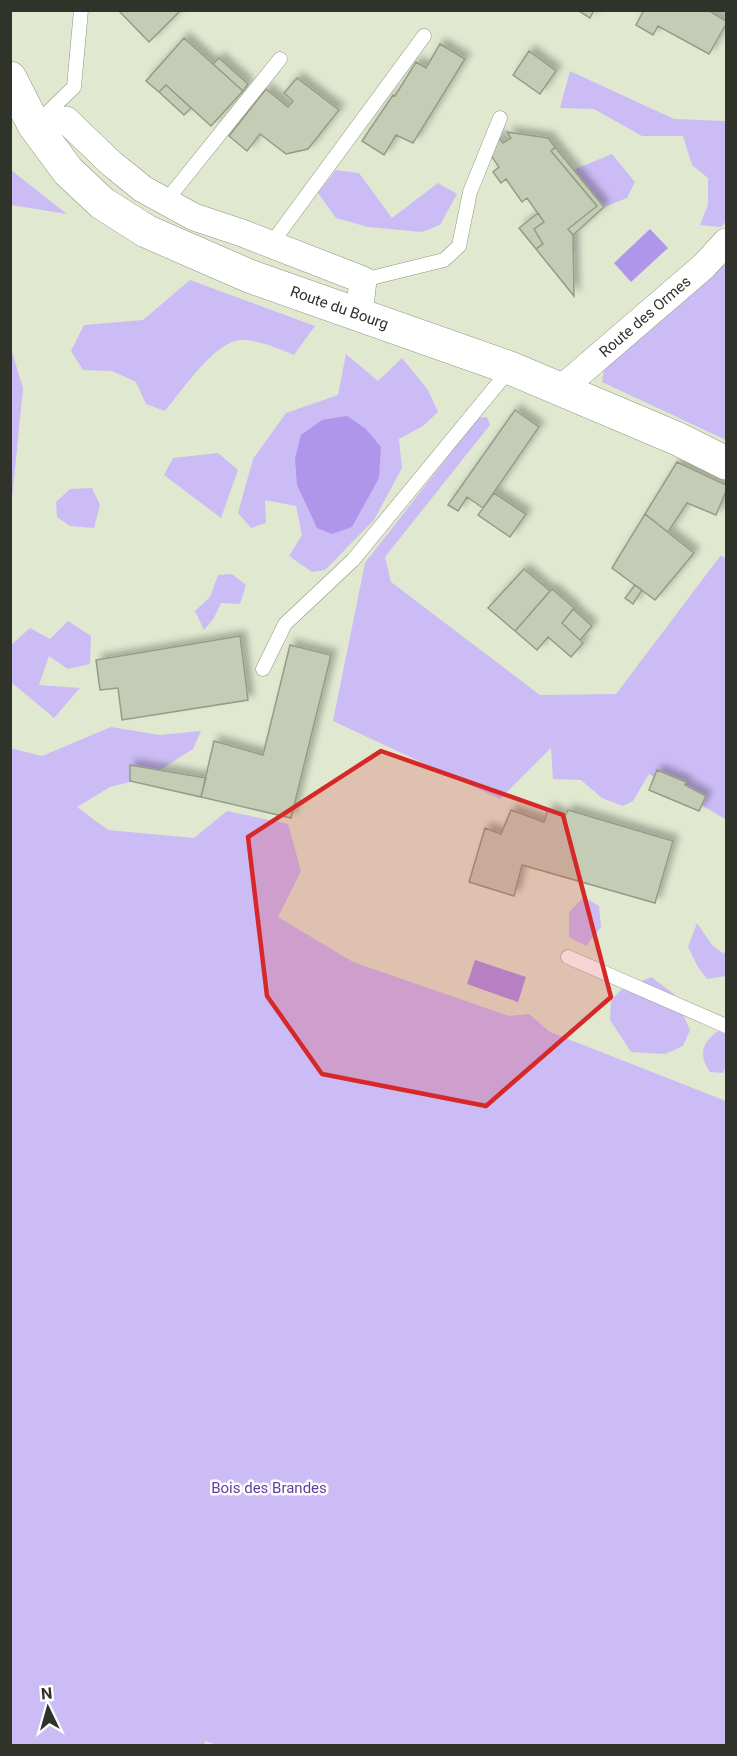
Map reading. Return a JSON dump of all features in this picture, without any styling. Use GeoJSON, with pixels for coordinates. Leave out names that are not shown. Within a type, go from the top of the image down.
{"type":"FeatureCollection","features":[{"type":"Feature","properties":{"kind":"street","name":"Route du Bourg"},"geometry":{"type":"LineString","coordinates":[[10,78],[34,125],[68,171],[102,203],[146,231],[249,276],[510,368],[678,439],[726,463]]}},
{"type":"Feature","properties":{"kind":"street"},"geometry":{"type":"LineString","coordinates":[[34,125],[66,120],[143,189],[194,217],[363,280],[359,316]]}},
{"type":"Feature","properties":{"kind":"street","name":"Route des Ormes"},"geometry":{"type":"LineString","coordinates":[[561,389],[704,266],[726,242]]}},
{"type":"Feature","properties":{"kind":"lane"},"geometry":{"type":"LineString","coordinates":[[34,125],[74,87],[81,10]]}},
{"type":"Feature","properties":{"kind":"lane"},"geometry":{"type":"LineString","coordinates":[[271,244],[424,36]]}},
{"type":"Feature","properties":{"kind":"lane"},"geometry":{"type":"LineString","coordinates":[[166,201],[280,59]]}},
{"type":"Feature","properties":{"kind":"lane"},"geometry":{"type":"LineString","coordinates":[[363,280],[444,260],[459,246],[470,192],[500,118]]}},
{"type":"Feature","properties":{"kind":"lane"},"geometry":{"type":"LineString","coordinates":[[263,669],[285,624],[353,560],[510,368]]}},
{"type":"Feature","properties":{"kind":"lane"},"geometry":{"type":"LineString","coordinates":[[568,957],[726,1026]]}},
{"type":"Feature","properties":{"kind":"highlighted area"},"geometry":{"type":"Polygon","coordinates":[[[381,751],[563,815],[611,997],[486,1106],[322,1074],[267,996],[248,837],[381,751]]]}},
{"type":"Feature","properties":{"kind":"green space"},"geometry":{"type":"Polygon","coordinates":[[[570,71],[674,119],[726,121],[726,221],[721,227],[700,225],[708,205],[708,178],[692,165],[683,136],[642,136],[594,109],[560,108],[570,71]]]}},
{"type":"Feature","properties":{"kind":"green space"},"geometry":{"type":"Polygon","coordinates":[[[612,154],[635,182],[627,198],[604,207],[573,170],[612,154]]]}},
{"type":"Feature","properties":{"kind":"green space"},"geometry":{"type":"Polygon","coordinates":[[[11,170],[67,214],[11,205],[11,170]]]}},
{"type":"Feature","properties":{"kind":"green space"},"geometry":{"type":"Polygon","coordinates":[[[336,170],[359,173],[392,218],[438,183],[457,194],[440,225],[422,232],[368,227],[336,218],[318,193],[336,170]]]}},
{"type":"Feature","properties":{"kind":"green space"},"geometry":{"type":"Polygon","coordinates":[[[726,259],[726,440],[602,382],[604,370],[726,259]]]}},
{"type":"Feature","properties":{"kind":"green space"},"geometry":{"type":"Polygon","coordinates":[[[190,280],[315,326],[294,355],[246,340],[232,342],[223,347],[196,372],[165,411],[146,404],[136,382],[112,371],[83,370],[71,351],[84,325],[143,320],[190,280]]]}},
{"type":"Feature","properties":{"kind":"green space"},"geometry":{"type":"Polygon","coordinates":[[[11,349],[23,388],[11,509],[11,349]]]}},
{"type":"Feature","properties":{"kind":"green space"},"geometry":{"type":"Polygon","coordinates":[[[346,354],[378,381],[402,358],[428,390],[438,412],[423,426],[399,439],[402,468],[374,520],[325,570],[312,572],[289,556],[302,535],[296,506],[265,500],[266,523],[251,528],[238,513],[253,459],[286,413],[338,395],[346,354]]]}},
{"type":"Feature","properties":{"kind":"green space"},"geometry":{"type":"Polygon","coordinates":[[[487,417],[490,425],[385,557],[391,582],[540,695],[616,694],[721,555],[726,559],[726,833],[725,819],[649,774],[633,801],[623,806],[602,798],[581,780],[553,779],[551,748],[500,799],[333,721],[365,563],[478,418],[487,417]]]}},
{"type":"Feature","properties":{"kind":"green space"},"geometry":{"type":"Polygon","coordinates":[[[218,453],[238,470],[221,518],[164,475],[173,458],[218,453]]]}},
{"type":"Feature","properties":{"kind":"green space"},"geometry":{"type":"Polygon","coordinates":[[[92,488],[100,505],[94,528],[70,526],[57,517],[56,502],[70,489],[92,488]]]}},
{"type":"Feature","properties":{"kind":"green space"},"geometry":{"type":"Polygon","coordinates":[[[232,574],[246,585],[240,604],[221,603],[214,618],[204,630],[195,611],[210,597],[218,575],[232,574]]]}},
{"type":"Feature","properties":{"kind":"green space"},"geometry":{"type":"Polygon","coordinates":[[[68,621],[91,636],[90,664],[68,669],[49,656],[39,685],[80,688],[54,718],[11,682],[11,645],[30,628],[50,639],[68,621]]]}},
{"type":"Feature","properties":{"kind":"green space","name":"Bois des Brandes"},"geometry":{"type":"Polygon","coordinates":[[[111,727],[160,735],[201,731],[193,749],[147,778],[110,787],[77,807],[108,830],[194,838],[227,811],[288,824],[301,871],[278,917],[353,962],[509,1016],[529,1014],[550,1032],[726,1101],[726,1745],[220,1746],[205,1741],[204,1746],[11,1745],[10,748],[42,756],[111,727]]]}},
{"type":"Feature","properties":{"kind":"green space"},"geometry":{"type":"Polygon","coordinates":[[[584,897],[599,906],[601,927],[586,946],[569,937],[569,912],[584,897]]]}},
{"type":"Feature","properties":{"kind":"green space"},"geometry":{"type":"Polygon","coordinates":[[[697,923],[712,945],[724,954],[726,948],[726,976],[707,979],[698,967],[688,947],[697,923]]]}},
{"type":"Feature","properties":{"kind":"green space"},"geometry":{"type":"Polygon","coordinates":[[[651,977],[674,994],[690,1030],[683,1046],[665,1054],[631,1052],[610,1020],[611,1000],[621,990],[651,977]]]}},
{"type":"Feature","properties":{"kind":"green space"},"geometry":{"type":"Polygon","coordinates":[[[718,1031],[726,1034],[726,1065],[723,1073],[710,1072],[703,1054],[705,1044],[718,1031]]]}},
{"type":"Feature","properties":{"kind":"shaded area"},"geometry":{"type":"Polygon","coordinates":[[[650,229],[668,248],[631,282],[614,263],[650,229]]]}},
{"type":"Feature","properties":{"kind":"shaded area"},"geometry":{"type":"Polygon","coordinates":[[[347,416],[366,429],[381,447],[379,478],[352,527],[332,534],[317,528],[297,485],[295,458],[301,435],[322,420],[347,416]]]}},
{"type":"Feature","properties":{"kind":"shaded area"},"geometry":{"type":"Polygon","coordinates":[[[475,960],[526,977],[518,1002],[467,984],[475,960]]]}},
{"type":"Feature","properties":{"kind":"building"},"geometry":{"type":"Polygon","coordinates":[[[118,10],[178,10],[179,12],[149,42],[118,10]]]}},
{"type":"Feature","properties":{"kind":"building"},"geometry":{"type":"Polygon","coordinates":[[[577,10],[594,10],[590,18],[577,10]]]}},
{"type":"Feature","properties":{"kind":"building"},"geometry":{"type":"Polygon","coordinates":[[[644,10],[708,10],[726,21],[726,24],[709,54],[658,26],[653,35],[636,25],[644,10]]]}},
{"type":"Feature","properties":{"kind":"building"},"geometry":{"type":"Polygon","coordinates":[[[184,38],[243,91],[211,126],[166,85],[159,92],[146,81],[184,38]]]}},
{"type":"Feature","properties":{"kind":"building"},"geometry":{"type":"Polygon","coordinates":[[[440,44],[465,59],[413,143],[396,135],[384,155],[362,141],[393,95],[395,96],[416,62],[426,68],[440,44]]]}},
{"type":"Feature","properties":{"kind":"building"},"geometry":{"type":"Polygon","coordinates":[[[529,51],[556,71],[540,94],[513,75],[529,51]]]}},
{"type":"Feature","properties":{"kind":"building"},"geometry":{"type":"Polygon","coordinates":[[[219,58],[248,84],[243,91],[213,64],[219,58]]]}},
{"type":"Feature","properties":{"kind":"building"},"geometry":{"type":"Polygon","coordinates":[[[297,78],[339,110],[308,149],[286,154],[260,134],[247,151],[229,136],[266,89],[288,107],[293,101],[284,93],[297,78]]]}},
{"type":"Feature","properties":{"kind":"building"},"geometry":{"type":"Polygon","coordinates":[[[166,85],[191,108],[184,115],[159,92],[166,85]]]}},
{"type":"Feature","properties":{"kind":"building"},"geometry":{"type":"Polygon","coordinates":[[[507,132],[548,138],[555,147],[551,151],[597,206],[568,229],[573,235],[574,296],[536,249],[543,244],[534,229],[544,222],[527,198],[522,202],[506,179],[501,183],[493,172],[499,167],[492,157],[496,133],[503,143],[511,138],[507,132]]]}},
{"type":"Feature","properties":{"kind":"building"},"geometry":{"type":"Polygon","coordinates":[[[555,147],[604,207],[573,235],[568,229],[597,206],[551,151],[555,147]]]}},
{"type":"Feature","properties":{"kind":"building"},"geometry":{"type":"Polygon","coordinates":[[[538,213],[544,222],[534,229],[543,244],[536,249],[519,228],[538,213]]]}},
{"type":"Feature","properties":{"kind":"building"},"geometry":{"type":"Polygon","coordinates":[[[515,410],[539,427],[483,508],[467,497],[458,511],[448,505],[515,410]]]}},
{"type":"Feature","properties":{"kind":"building"},"geometry":{"type":"Polygon","coordinates":[[[677,462],[726,485],[726,491],[716,515],[687,503],[668,532],[645,514],[677,462]]]}},
{"type":"Feature","properties":{"kind":"building"},"geometry":{"type":"Polygon","coordinates":[[[494,493],[526,514],[510,537],[478,515],[494,493]]]}},
{"type":"Feature","properties":{"kind":"building"},"geometry":{"type":"Polygon","coordinates":[[[645,514],[694,553],[655,600],[612,568],[645,514]]]}},
{"type":"Feature","properties":{"kind":"building"},"geometry":{"type":"Polygon","coordinates":[[[524,569],[550,591],[515,631],[488,608],[524,569]]]}},
{"type":"Feature","properties":{"kind":"building"},"geometry":{"type":"Polygon","coordinates":[[[635,585],[642,590],[633,604],[625,598],[635,585]]]}},
{"type":"Feature","properties":{"kind":"building"},"geometry":{"type":"Polygon","coordinates":[[[552,589],[574,608],[562,623],[583,643],[571,657],[548,637],[537,650],[515,631],[552,589]]]}},
{"type":"Feature","properties":{"kind":"building"},"geometry":{"type":"Polygon","coordinates":[[[573,609],[592,626],[580,640],[562,623],[573,609]]]}},
{"type":"Feature","properties":{"kind":"building"},"geometry":{"type":"Polygon","coordinates":[[[240,636],[248,700],[122,720],[118,688],[100,690],[96,660],[240,636]]]}},
{"type":"Feature","properties":{"kind":"building"},"geometry":{"type":"Polygon","coordinates":[[[290,645],[331,655],[291,818],[201,797],[214,741],[263,755],[290,645]]]}},
{"type":"Feature","properties":{"kind":"building"},"geometry":{"type":"Polygon","coordinates":[[[130,765],[206,778],[201,797],[130,781],[130,765]]]}},
{"type":"Feature","properties":{"kind":"building"},"geometry":{"type":"Polygon","coordinates":[[[657,770],[686,782],[685,785],[706,796],[699,811],[649,790],[657,770]]]}},
{"type":"Feature","properties":{"kind":"building"},"geometry":{"type":"Polygon","coordinates":[[[548,809],[565,816],[568,810],[673,841],[655,903],[522,865],[514,896],[469,882],[485,828],[501,834],[511,810],[544,822],[548,809]]]}}]}
